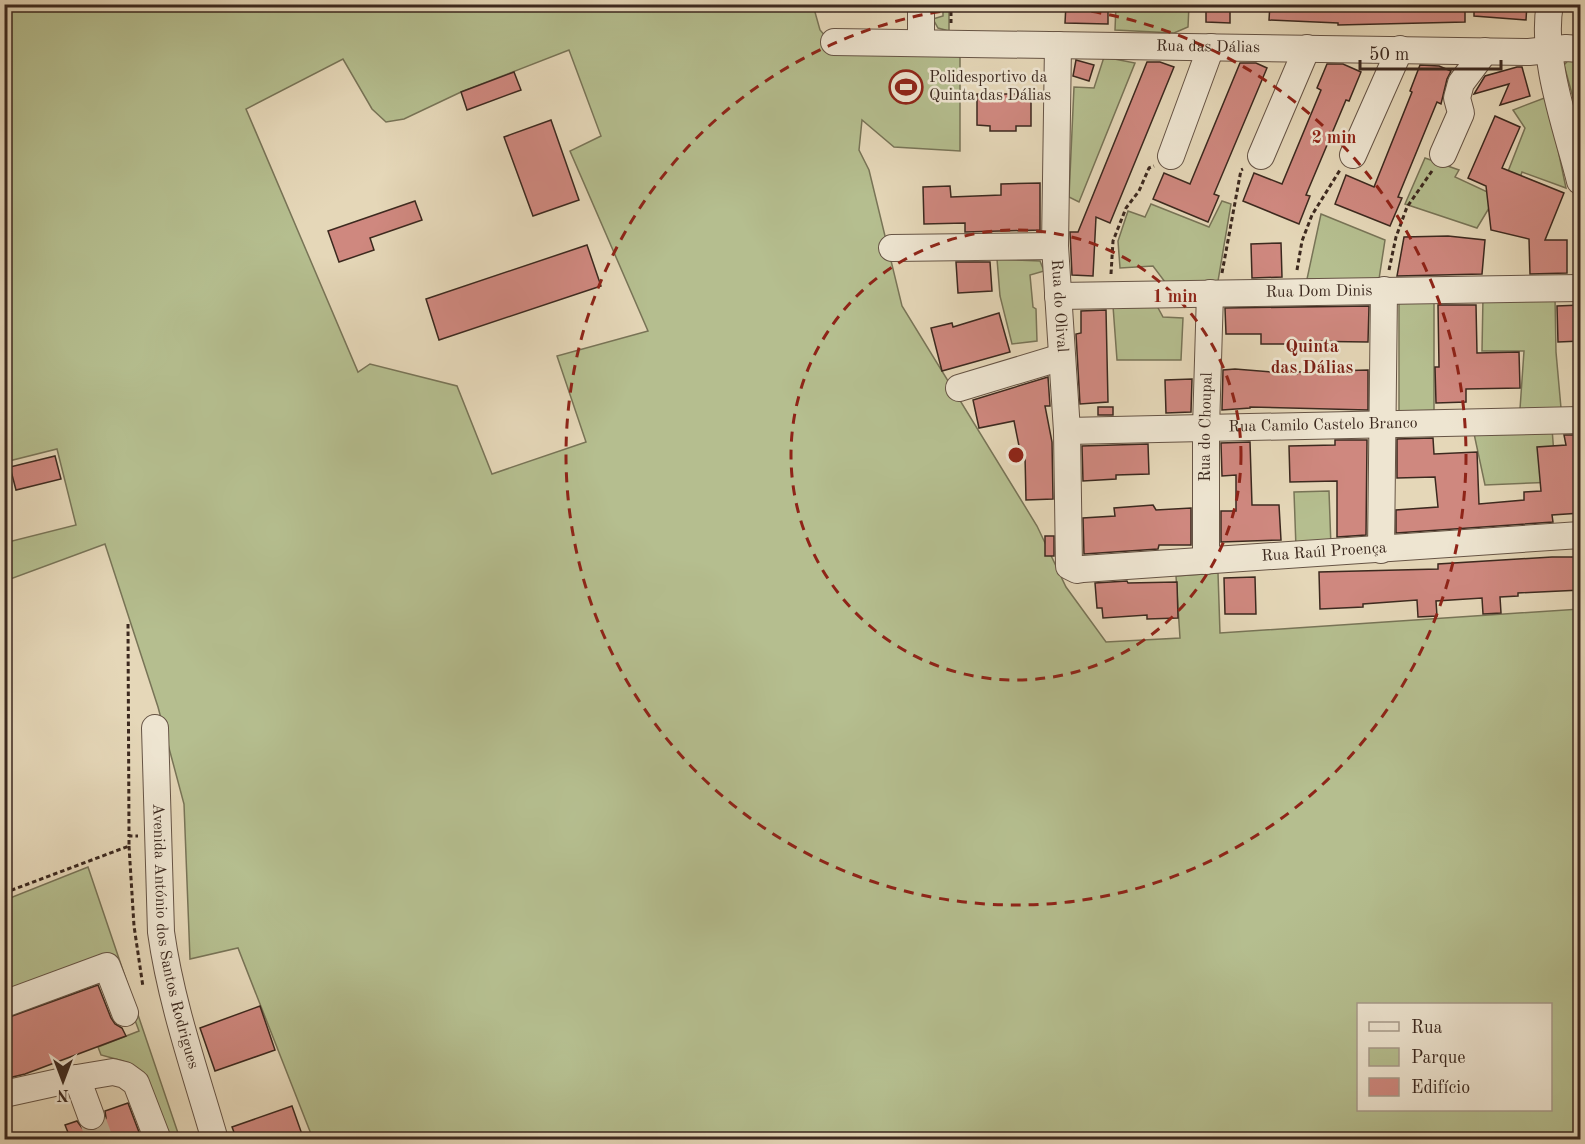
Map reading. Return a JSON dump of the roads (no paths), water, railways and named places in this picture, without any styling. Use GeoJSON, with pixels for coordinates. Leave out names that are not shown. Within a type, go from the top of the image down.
{"type":"FeatureCollection","features":[{"type":"Feature","properties":{"kind":"street"},"geometry":{"type":"LineString","coordinates":[[921,4],[921,42]]}},
{"type":"Feature","properties":{"kind":"street"},"geometry":{"type":"LineString","coordinates":[[1550,4],[1549,50],[1552,70],[1581,181]]}},
{"type":"Feature","properties":{"kind":"street","name":"Rua das Dálias"},"geometry":{"type":"LineString","coordinates":[[834,42],[1529,52],[1581,49]]}},
{"type":"Feature","properties":{"kind":"street","name":"Rua do Olival"},"geometry":{"type":"LineString","coordinates":[[1058,45],[1056,246],[1067,431],[1069,566]]}},
{"type":"Feature","properties":{"kind":"street"},"geometry":{"type":"LineString","coordinates":[[1171,156],[1211,47]]}},
{"type":"Feature","properties":{"kind":"street"},"geometry":{"type":"LineString","coordinates":[[1261,156],[1307,48]]}},
{"type":"Feature","properties":{"kind":"street"},"geometry":{"type":"LineString","coordinates":[[1353,155],[1400,49]]}},
{"type":"Feature","properties":{"kind":"street"},"geometry":{"type":"LineString","coordinates":[[1443,154],[1461,113],[1457,98],[1461,83],[1485,51]]}},
{"type":"Feature","properties":{"kind":"street"},"geometry":{"type":"LineString","coordinates":[[892,248],[1056,246]]}},
{"type":"Feature","properties":{"kind":"street","name":"Rua Dom Dinis"},"geometry":{"type":"LineString","coordinates":[[1058,296],[1581,288]]}},
{"type":"Feature","properties":{"kind":"street"},"geometry":{"type":"LineString","coordinates":[[1381,550],[1384,290]]}},
{"type":"Feature","properties":{"kind":"street","name":"Rua do Choupal"},"geometry":{"type":"LineString","coordinates":[[1206,561],[1206,428],[1214,293]]}},
{"type":"Feature","properties":{"kind":"street"},"geometry":{"type":"LineString","coordinates":[[959,388],[1062,357]]}},
{"type":"Feature","properties":{"kind":"street","name":"Rua Camilo Castelo Branco"},"geometry":{"type":"LineString","coordinates":[[1067,431],[1581,420]]}},
{"type":"Feature","properties":{"kind":"street","name":"Rua Raúl Proença"},"geometry":{"type":"LineString","coordinates":[[1069,566],[1077,570],[1581,535]]}},
{"type":"Feature","properties":{"kind":"street","name":"Avenida António dos Santos Rodrigues"},"geometry":{"type":"LineString","coordinates":[[156,728],[161,932],[174,1001],[215,1140]]}},
{"type":"Feature","properties":{"kind":"street"},"geometry":{"type":"LineString","coordinates":[[4,1004],[107,966],[125,1013]]}},
{"type":"Feature","properties":{"kind":"street"},"geometry":{"type":"LineString","coordinates":[[4,1094],[113,1072],[125,1075],[136,1083],[158,1140]]}},
{"type":"Feature","properties":{"kind":"street"},"geometry":{"type":"LineString","coordinates":[[77,1078],[91,1116]]}},
{"type":"Feature","properties":{"kind":"tunnel"},"geometry":{"type":"LineString","coordinates":[[91,1116],[100,1140]]}},
{"type":"Feature","properties":{"kind":"place","name":"Polidesportivo da Quinta das Dálias"},"geometry":{"type":"Point","coordinates":[906,87]}},
{"type":"Feature","properties":{"kind":"district","name":"Quinta das Dálias"},"geometry":{"type":"Point","coordinates":[1312,357]}}]}
